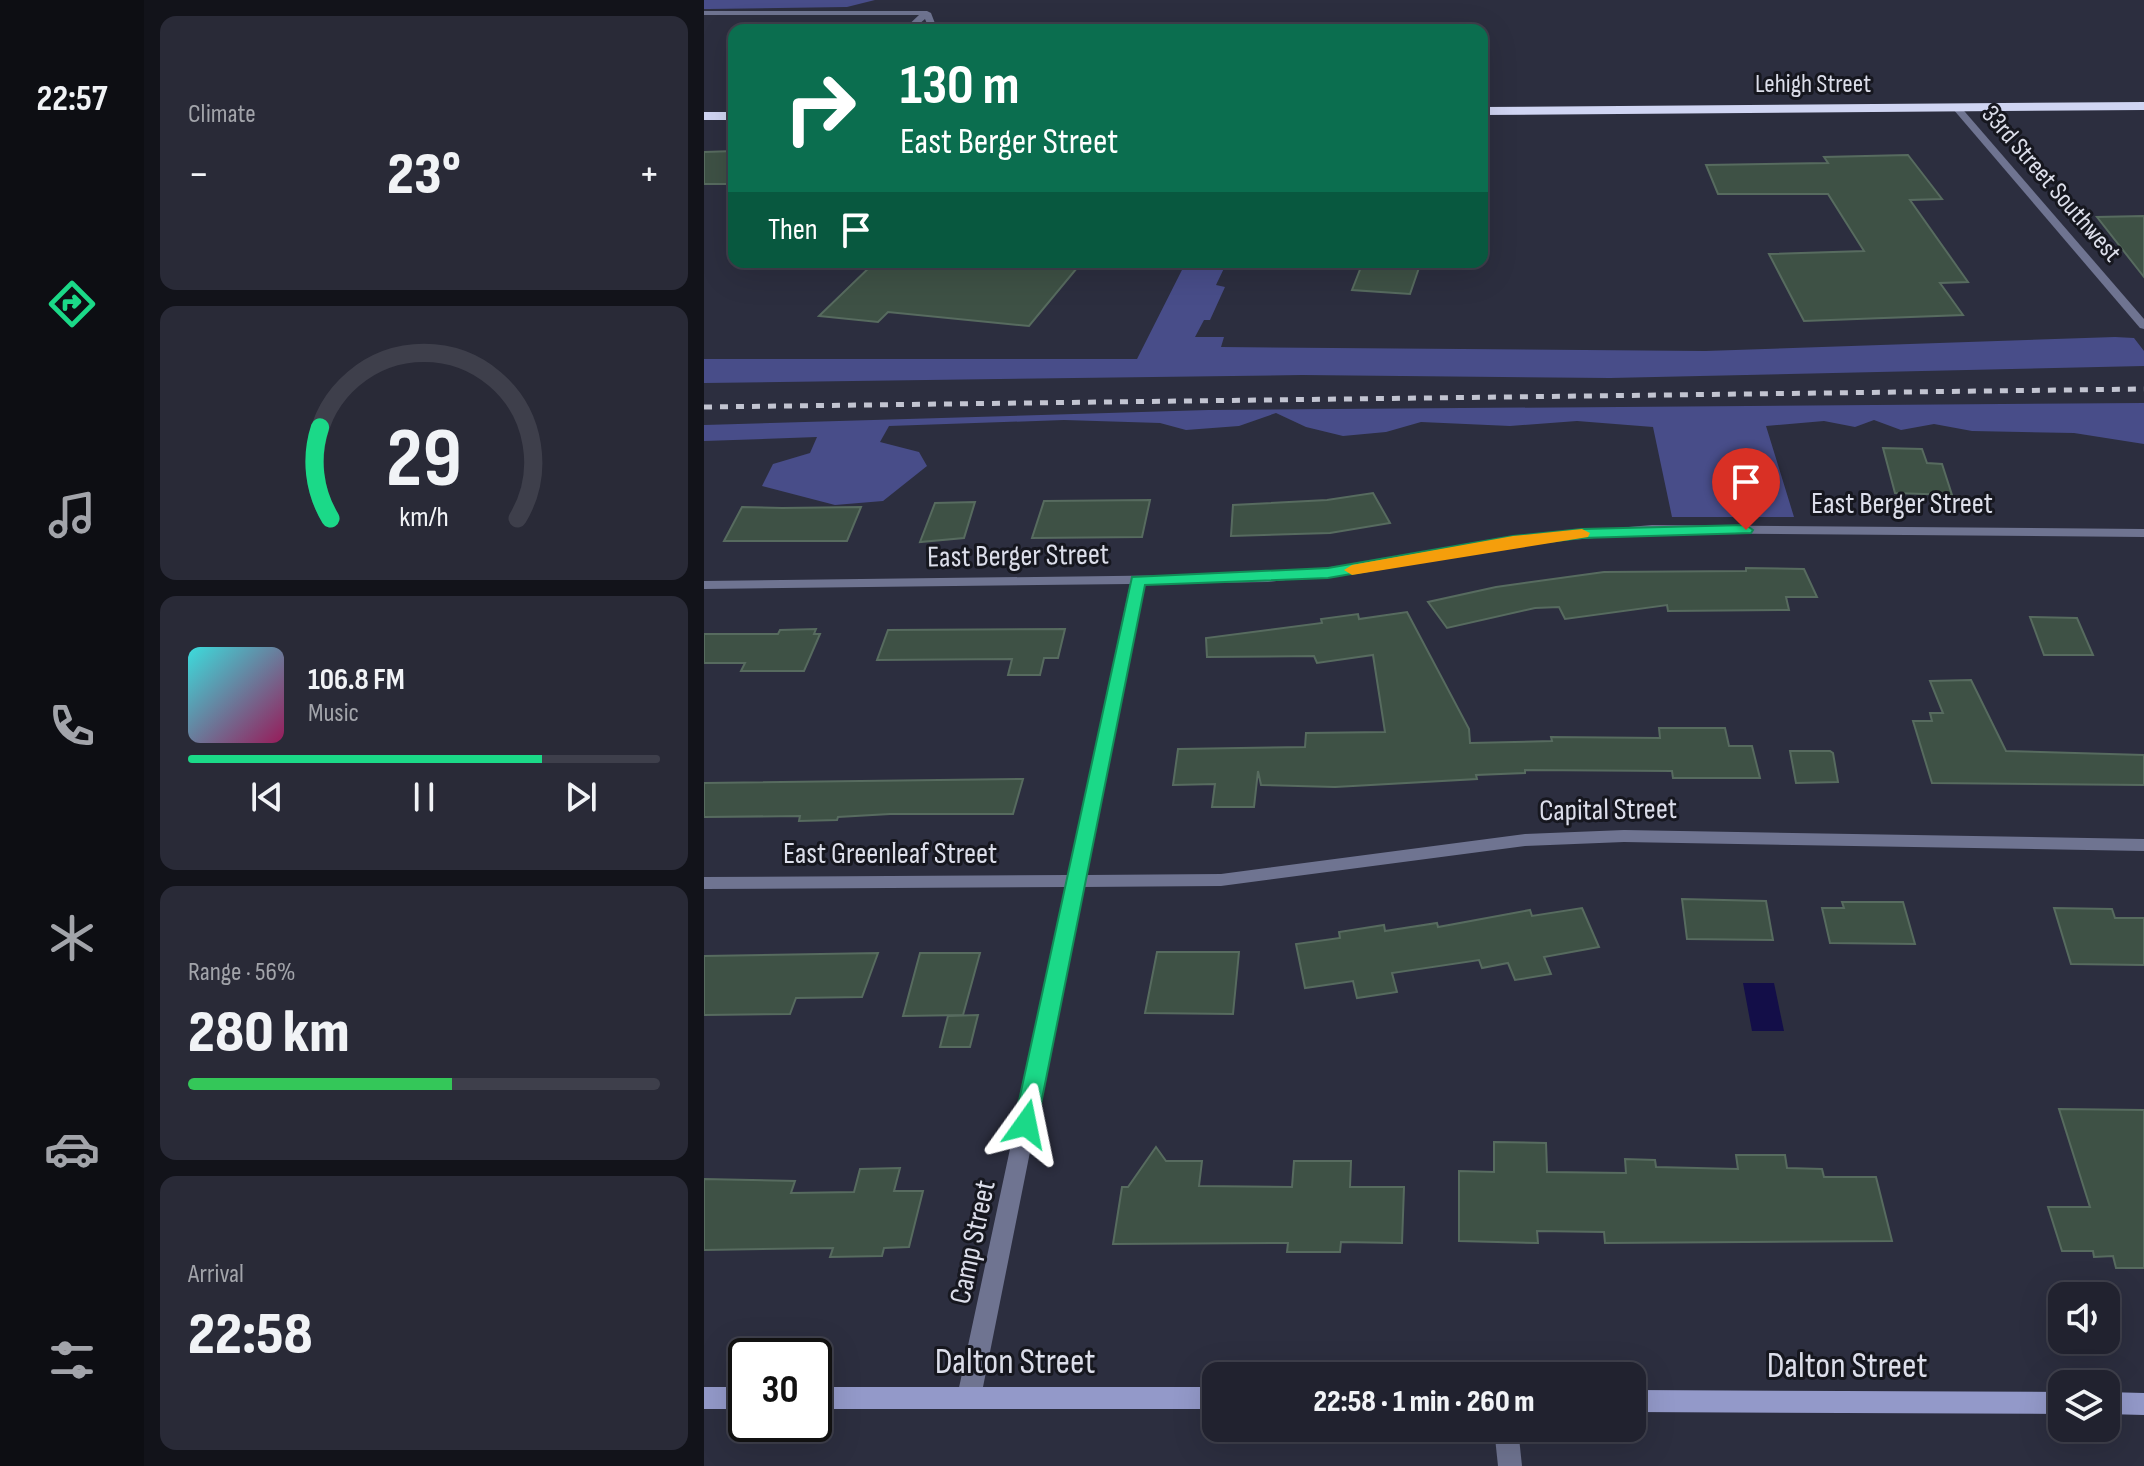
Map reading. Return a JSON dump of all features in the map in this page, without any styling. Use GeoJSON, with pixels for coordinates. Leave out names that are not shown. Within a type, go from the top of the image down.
{"type":"FeatureCollection","features":[{"type":"Feature","properties":{"kind":"highway","name":"Lehigh Street"},"geometry":{"type":"LineString","coordinates":[[1488,111],[2144,106]]}},
{"type":"Feature","properties":{"kind":"highway"},"geometry":{"type":"LineString","coordinates":[[704,116],[728,116]]}},
{"type":"Feature","properties":{"kind":"main road"},"geometry":{"type":"LineString","coordinates":[[704,1398],[728,1398]]}},
{"type":"Feature","properties":{"kind":"main road","name":"Dalton Street"},"geometry":{"type":"LineString","coordinates":[[832,1398],[1202,1398]]}},
{"type":"Feature","properties":{"kind":"main road","name":"Dalton Street"},"geometry":{"type":"LineString","coordinates":[[1646,1401],[2048,1403]]}},
{"type":"Feature","properties":{"kind":"main road"},"geometry":{"type":"LineString","coordinates":[[2120,1403],[2144,1404]]}},
{"type":"Feature","properties":{"kind":"street"},"geometry":{"type":"LineString","coordinates":[[704,13],[927,13]]}},
{"type":"Feature","properties":{"kind":"street"},"geometry":{"type":"LineString","coordinates":[[914,24],[927,13]]}},
{"type":"Feature","properties":{"kind":"street"},"geometry":{"type":"LineString","coordinates":[[927,13],[931,24]]}},
{"type":"Feature","properties":{"kind":"street","name":"33rd Street Southwest"},"geometry":{"type":"LineString","coordinates":[[1956,107],[2144,326]]}},
{"type":"Feature","properties":{"kind":"street","name":"East Berger Street"},"geometry":{"type":"LineString","coordinates":[[704,585],[1138,581],[1328,573],[1513,541],[1652,529],[2144,533]]}},
{"type":"Feature","properties":{"kind":"street","name":"Camp Street"},"geometry":{"type":"LineString","coordinates":[[969,1397],[1138,581]]}},
{"type":"Feature","properties":{"kind":"street","name":"Capital Street"},"geometry":{"type":"LineString","coordinates":[[1076,881],[1221,880],[1525,840],[1624,836],[2144,845]]}},
{"type":"Feature","properties":{"kind":"street","name":"East Greenleaf Street"},"geometry":{"type":"LineString","coordinates":[[704,883],[1076,881]]}},
{"type":"Feature","properties":{"kind":"street"},"geometry":{"type":"LineString","coordinates":[[1507,1442],[1510,1466]]}},
{"type":"Feature","properties":{"kind":"shaded area"},"geometry":{"type":"Polygon","coordinates":[[[704,0],[875,0],[847,7],[704,9],[704,0]]]}},
{"type":"Feature","properties":{"kind":"shaded area"},"geometry":{"type":"Polygon","coordinates":[[[1183,268],[1224,268],[1216,285],[1225,287],[1210,320],[1204,320],[1195,337],[1224,337],[1221,347],[1705,351],[2115,337],[2134,338],[2144,351],[2144,366],[1610,378],[1302,375],[704,383],[704,359],[1137,359],[1183,268]]]}},
{"type":"Feature","properties":{"kind":"shaded area"},"geometry":{"type":"Polygon","coordinates":[[[2144,403],[2144,444],[2074,433],[1972,431],[1934,424],[1901,430],[1874,420],[1855,427],[1824,421],[1766,426],[1794,517],[1672,517],[1653,427],[1577,421],[1510,426],[1421,422],[1386,432],[1343,436],[1306,427],[1276,413],[1239,426],[1186,430],[1160,423],[1064,420],[889,426],[880,442],[919,452],[927,466],[883,501],[835,505],[762,486],[773,464],[810,453],[817,437],[704,441],[704,425],[1208,410],[2144,403]]]}},
{"type":"Feature","properties":{"kind":"shaded area"},"geometry":{"type":"Polygon","coordinates":[[[1743,983],[1774,983],[1784,1031],[1752,1031],[1743,983]]]}},
{"type":"Feature","properties":{"kind":"building"},"geometry":{"type":"Polygon","coordinates":[[[728,151],[728,184],[704,184],[704,152],[728,151]]]}},
{"type":"Feature","properties":{"kind":"building"},"geometry":{"type":"Polygon","coordinates":[[[1908,155],[1942,199],[1910,200],[1968,282],[1940,283],[1963,315],[1804,321],[1769,254],[1864,251],[1828,194],[1718,194],[1706,165],[1828,163],[1824,157],[1908,155]]]}},
{"type":"Feature","properties":{"kind":"building"},"geometry":{"type":"Polygon","coordinates":[[[2144,216],[2144,277],[2097,217],[2144,216]]]}},
{"type":"Feature","properties":{"kind":"building"},"geometry":{"type":"Polygon","coordinates":[[[869,268],[1077,268],[1029,326],[888,312],[878,322],[819,316],[869,268]]]}},
{"type":"Feature","properties":{"kind":"building"},"geometry":{"type":"Polygon","coordinates":[[[1361,268],[1419,268],[1410,294],[1352,290],[1361,268]]]}},
{"type":"Feature","properties":{"kind":"building"},"geometry":{"type":"Polygon","coordinates":[[[1883,448],[1922,449],[1927,463],[1942,464],[1952,495],[1895,493],[1883,448]]]}},
{"type":"Feature","properties":{"kind":"building"},"geometry":{"type":"Polygon","coordinates":[[[1373,493],[1390,523],[1330,533],[1231,536],[1233,505],[1327,500],[1373,493]]]}},
{"type":"Feature","properties":{"kind":"building"},"geometry":{"type":"Polygon","coordinates":[[[1150,500],[1142,537],[1032,538],[1044,501],[1150,500]]]}},
{"type":"Feature","properties":{"kind":"building"},"geometry":{"type":"Polygon","coordinates":[[[975,502],[964,538],[920,542],[935,503],[975,502]]]}},
{"type":"Feature","properties":{"kind":"building"},"geometry":{"type":"Polygon","coordinates":[[[742,507],[861,507],[847,541],[724,541],[742,507]]]}},
{"type":"Feature","properties":{"kind":"building"},"geometry":{"type":"Polygon","coordinates":[[[1746,568],[1804,569],[1817,597],[1786,597],[1789,610],[1668,611],[1667,605],[1565,619],[1559,607],[1535,608],[1447,628],[1428,602],[1496,587],[1604,572],[1746,571],[1746,568]]]}},
{"type":"Feature","properties":{"kind":"building"},"geometry":{"type":"Polygon","coordinates":[[[1407,612],[1469,729],[1470,743],[1552,741],[1551,737],[1660,738],[1659,728],[1725,728],[1729,746],[1752,746],[1760,778],[1673,778],[1672,771],[1525,770],[1525,773],[1476,775],[1477,779],[1335,787],[1261,785],[1258,771],[1254,807],[1212,807],[1215,784],[1173,785],[1178,749],[1305,747],[1306,733],[1385,732],[1373,655],[1317,663],[1314,656],[1207,657],[1206,638],[1322,623],[1321,619],[1358,614],[1359,619],[1407,612]]]}},
{"type":"Feature","properties":{"kind":"building"},"geometry":{"type":"Polygon","coordinates":[[[2030,617],[2077,618],[2093,655],[2044,655],[2030,617]]]}},
{"type":"Feature","properties":{"kind":"building"},"geometry":{"type":"Polygon","coordinates":[[[816,629],[814,634],[820,634],[804,671],[741,671],[745,663],[704,663],[704,634],[778,634],[780,630],[816,629]]]}},
{"type":"Feature","properties":{"kind":"building"},"geometry":{"type":"Polygon","coordinates":[[[1065,629],[1058,658],[1044,658],[1040,675],[1008,675],[1012,659],[877,660],[888,630],[1065,629]]]}},
{"type":"Feature","properties":{"kind":"building"},"geometry":{"type":"Polygon","coordinates":[[[1971,680],[2006,751],[2144,755],[2144,785],[1932,783],[1913,721],[1932,721],[1930,713],[1943,713],[1930,681],[1971,680]]]}},
{"type":"Feature","properties":{"kind":"building"},"geometry":{"type":"Polygon","coordinates":[[[1790,751],[1830,751],[1833,753],[1838,782],[1796,783],[1790,751]]]}},
{"type":"Feature","properties":{"kind":"building"},"geometry":{"type":"Polygon","coordinates":[[[1023,779],[1013,814],[890,814],[799,821],[800,816],[704,817],[704,783],[1023,779]]]}},
{"type":"Feature","properties":{"kind":"building"},"geometry":{"type":"Polygon","coordinates":[[[1682,899],[1766,901],[1773,940],[1687,939],[1682,899]]]}},
{"type":"Feature","properties":{"kind":"building"},"geometry":{"type":"Polygon","coordinates":[[[1842,902],[1903,902],[1915,944],[1830,943],[1822,908],[1844,908],[1842,902]]]}},
{"type":"Feature","properties":{"kind":"building"},"geometry":{"type":"Polygon","coordinates":[[[1582,908],[1599,947],[1544,957],[1551,974],[1515,980],[1508,963],[1482,968],[1479,960],[1392,973],[1397,992],[1357,998],[1353,981],[1305,988],[1296,944],[1340,938],[1339,932],[1384,925],[1385,931],[1437,923],[1438,927],[1530,910],[1532,916],[1582,908]]]}},
{"type":"Feature","properties":{"kind":"building"},"geometry":{"type":"Polygon","coordinates":[[[2054,908],[2112,909],[2115,918],[2144,918],[2144,965],[2071,964],[2054,908]]]}},
{"type":"Feature","properties":{"kind":"building"},"geometry":{"type":"Polygon","coordinates":[[[1157,952],[1239,952],[1233,1014],[1145,1013],[1157,952]]]}},
{"type":"Feature","properties":{"kind":"building"},"geometry":{"type":"Polygon","coordinates":[[[878,953],[862,997],[796,998],[790,1014],[704,1015],[704,956],[878,953]]]}},
{"type":"Feature","properties":{"kind":"building"},"geometry":{"type":"Polygon","coordinates":[[[920,953],[980,953],[963,1015],[903,1016],[920,953]]]}},
{"type":"Feature","properties":{"kind":"building"},"geometry":{"type":"Polygon","coordinates":[[[978,1015],[970,1047],[940,1047],[948,1016],[978,1015]]]}},
{"type":"Feature","properties":{"kind":"building"},"geometry":{"type":"Polygon","coordinates":[[[2059,1109],[2144,1110],[2144,1268],[2116,1268],[2113,1256],[2094,1257],[2093,1251],[2062,1251],[2048,1207],[2090,1207],[2059,1109]]]}},
{"type":"Feature","properties":{"kind":"building"},"geometry":{"type":"Polygon","coordinates":[[[1494,1142],[1546,1143],[1547,1172],[1626,1173],[1625,1159],[1655,1160],[1656,1167],[1738,1169],[1736,1155],[1785,1155],[1787,1168],[1822,1169],[1824,1177],[1876,1177],[1892,1241],[1605,1243],[1604,1232],[1537,1231],[1538,1243],[1459,1241],[1459,1171],[1494,1172],[1494,1142]]]}},
{"type":"Feature","properties":{"kind":"building"},"geometry":{"type":"Polygon","coordinates":[[[1156,1147],[1166,1161],[1202,1161],[1199,1186],[1292,1187],[1294,1161],[1351,1161],[1350,1187],[1404,1187],[1402,1243],[1341,1242],[1340,1252],[1287,1252],[1288,1243],[1113,1244],[1122,1187],[1128,1187],[1156,1147]]]}},
{"type":"Feature","properties":{"kind":"building"},"geometry":{"type":"Polygon","coordinates":[[[900,1168],[894,1191],[923,1191],[909,1247],[884,1248],[882,1256],[830,1257],[833,1248],[704,1250],[704,1179],[795,1181],[791,1193],[854,1192],[860,1169],[900,1168]]]}},
{"type":"Feature","properties":{"kind":"railway"},"geometry":{"type":"LineString","coordinates":[[704,407],[2144,389]]}},
{"type":"Feature","properties":{"kind":"slow traffic"},"geometry":{"type":"LineString","coordinates":[[1352,570],[1513,541],[1582,533]]}},
{"type":"Feature","properties":{"kind":"route"},"geometry":{"type":"LineString","coordinates":[[1026,1124],[1138,581],[1245,579],[1328,573],[1513,541],[1582,533],[1652,529],[1746,530]]}}]}
